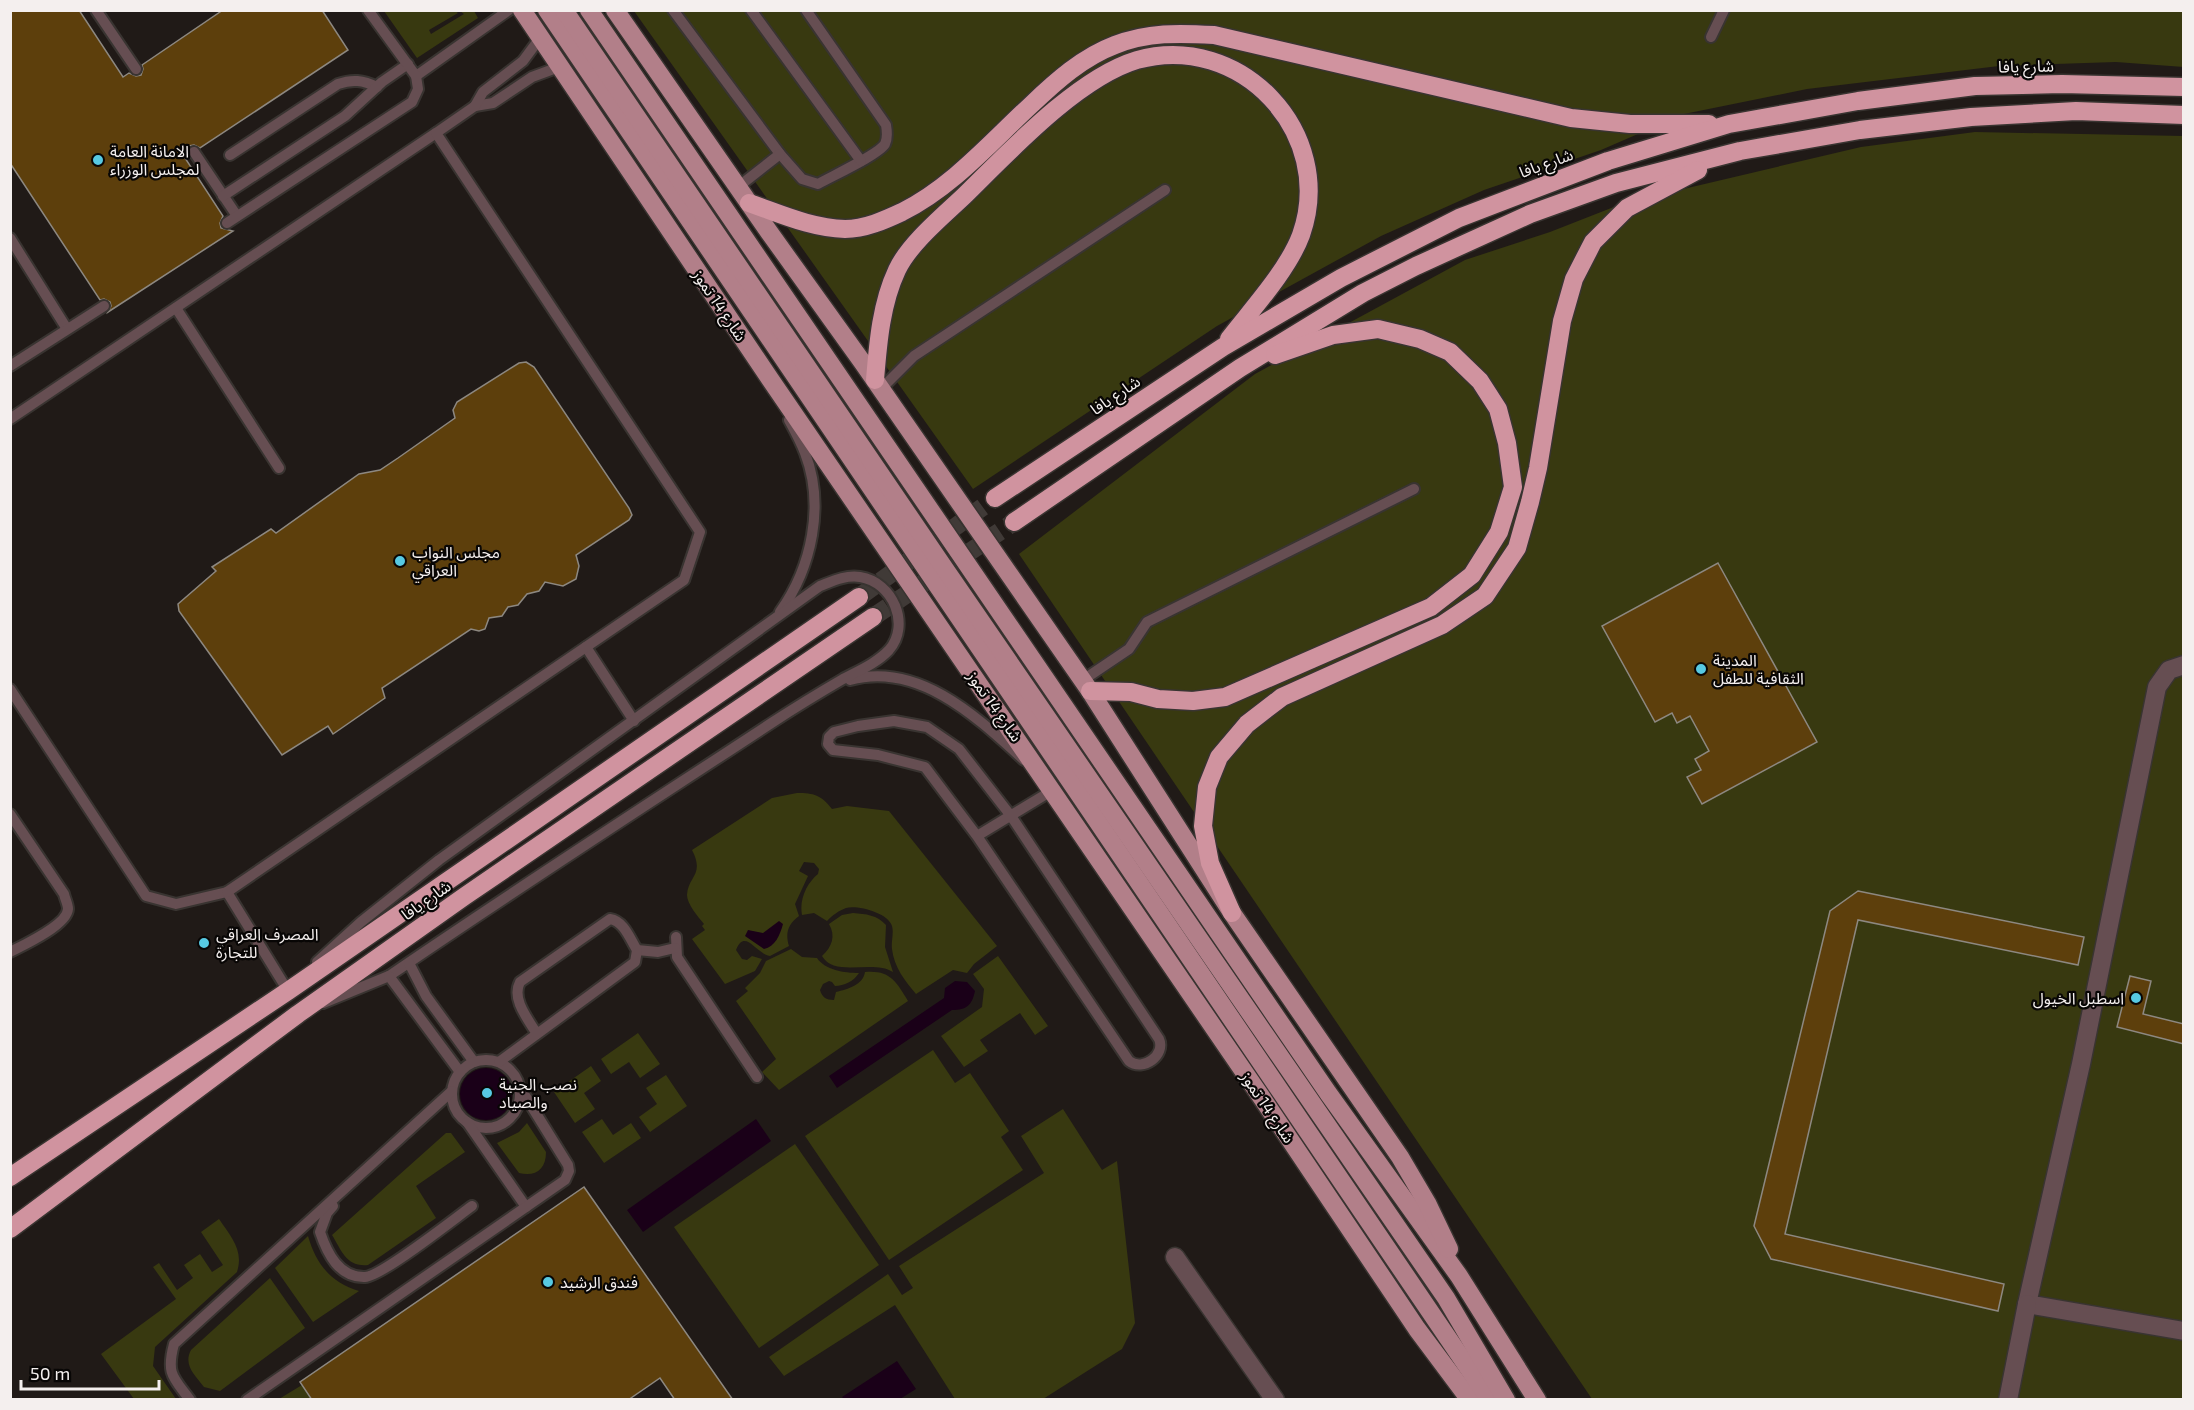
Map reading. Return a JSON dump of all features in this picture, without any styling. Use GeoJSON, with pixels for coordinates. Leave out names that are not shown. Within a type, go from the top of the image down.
{"type":"FeatureCollection","features":[{"type":"Feature","properties":{"kind":"highway"},"geometry":{"type":"LineString","coordinates":[[749,203],[817,226],[848,229],[884,221],[919,203],[950,181],[1056,81],[1090,57],[1114,45],[1143,36],[1175,32],[1214,35],[1571,118],[1630,124],[1729,124]]}},
{"type":"Feature","properties":{"kind":"highway"},"geometry":{"type":"LineString","coordinates":[[878,384],[885,300],[898,267],[923,235],[1042,121],[1105,74],[1137,60],[1177,54],[1210,60],[1226,67],[1243,75],[1266,93],[1285,113],[1300,143],[1308,173],[1308,204],[1301,235],[1287,262],[1223,347]]}},
{"type":"Feature","properties":{"kind":"highway","name":"شارع يافا"},"geometry":{"type":"LineString","coordinates":[[995,498],[1223,347],[1341,278],[1459,218],[1608,161],[1729,124],[1858,101],[1975,86],[2073,84],[2184,87]]}},
{"type":"Feature","properties":{"kind":"highway"},"geometry":{"type":"LineString","coordinates":[[1014,522],[1240,368],[1362,293],[1530,214],[1616,183],[1740,151],[1860,130],[1971,117],[2076,111],[2184,115]]}},
{"type":"Feature","properties":{"kind":"highway"},"geometry":{"type":"LineString","coordinates":[[1232,914],[1210,863],[1203,826],[1207,787],[1219,757],[1247,724],[1282,697],[1442,626],[1485,596],[1517,548],[1538,468],[1562,321],[1574,279],[1593,242],[1628,208],[1677,180],[1740,151]]}},
{"type":"Feature","properties":{"kind":"highway"},"geometry":{"type":"LineString","coordinates":[[1087,686],[1131,692],[1158,699],[1192,701],[1225,697],[1431,607],[1472,575],[1499,532],[1512,487],[1507,443],[1498,409],[1480,381],[1450,352],[1420,339],[1378,329],[1333,335],[1240,368]]}},
{"type":"Feature","properties":{"kind":"highway","name":"شارع يافا"},"geometry":{"type":"LineString","coordinates":[[10,1177],[288,991],[859,597]]}},
{"type":"Feature","properties":{"kind":"highway","name":"شارع يافا"},"geometry":{"type":"LineString","coordinates":[[10,1229],[298,1014],[873,617]]}},
{"type":"Feature","properties":{"kind":"main road","name":"شارع 14 تموز"},"geometry":{"type":"LineString","coordinates":[[522,10],[770,379],[1051,787],[1417,1329],[1470,1400]]}},
{"type":"Feature","properties":{"kind":"main road"},"geometry":{"type":"LineString","coordinates":[[547,10],[1490,1400]]}},
{"type":"Feature","properties":{"kind":"main road"},"geometry":{"type":"LineString","coordinates":[[564,10],[1446,1298],[1506,1400]]}},
{"type":"Feature","properties":{"kind":"main road"},"geometry":{"type":"LineString","coordinates":[[589,10],[1328,1093],[1459,1276],[1537,1400]]}},
{"type":"Feature","properties":{"kind":"main road"},"geometry":{"type":"LineString","coordinates":[[615,10],[1087,686],[1232,914],[1415,1180],[1439,1227],[1459,1276]]}},
{"type":"Feature","properties":{"kind":"street"},"geometry":{"type":"LineString","coordinates":[[2008,1400],[2027,1304],[2081,1064],[2157,687],[2169,670],[2184,665]]}},
{"type":"Feature","properties":{"kind":"street"},"geometry":{"type":"LineString","coordinates":[[1175,1257],[1275,1400]]}},
{"type":"Feature","properties":{"kind":"street"},"geometry":{"type":"LineString","coordinates":[[2027,1304],[2184,1331]]}},
{"type":"Feature","properties":{"kind":"lane"},"geometry":{"type":"LineString","coordinates":[[96,10],[136,69]]}},
{"type":"Feature","properties":{"kind":"lane"},"geometry":{"type":"LineString","coordinates":[[227,223],[407,106],[416,96],[418,82],[416,76],[368,10]]}},
{"type":"Feature","properties":{"kind":"lane"},"geometry":{"type":"LineString","coordinates":[[416,76],[509,10]]}},
{"type":"Feature","properties":{"kind":"lane"},"geometry":{"type":"LineString","coordinates":[[673,10],[780,154],[802,179],[818,184],[884,146],[887,136],[886,125],[806,10]]}},
{"type":"Feature","properties":{"kind":"lane"},"geometry":{"type":"LineString","coordinates":[[751,10],[861,161]]}},
{"type":"Feature","properties":{"kind":"lane"},"geometry":{"type":"LineString","coordinates":[[1711,37],[1724,10]]}},
{"type":"Feature","properties":{"kind":"lane"},"geometry":{"type":"LineString","coordinates":[[475,106],[480,96],[523,61],[540,38]]}},
{"type":"Feature","properties":{"kind":"lane"},"geometry":{"type":"LineString","coordinates":[[223,196],[345,116],[377,87],[408,64]]}},
{"type":"Feature","properties":{"kind":"lane"},"geometry":{"type":"LineString","coordinates":[[10,419],[475,106],[493,103],[532,77],[560,68]]}},
{"type":"Feature","properties":{"kind":"lane"},"geometry":{"type":"LineString","coordinates":[[230,155],[338,84],[354,80],[377,87]]}},
{"type":"Feature","properties":{"kind":"lane"},"geometry":{"type":"LineString","coordinates":[[10,689],[146,896],[176,904],[227,892],[684,580],[700,532],[436,133]]}},
{"type":"Feature","properties":{"kind":"lane"},"geometry":{"type":"LineString","coordinates":[[194,152],[237,216]]}},
{"type":"Feature","properties":{"kind":"lane"},"geometry":{"type":"LineString","coordinates":[[738,187],[780,154]]}},
{"type":"Feature","properties":{"kind":"lane"},"geometry":{"type":"LineString","coordinates":[[878,384],[914,356],[1166,190]]}},
{"type":"Feature","properties":{"kind":"lane"},"geometry":{"type":"LineString","coordinates":[[10,238],[66,329]]}},
{"type":"Feature","properties":{"kind":"lane"},"geometry":{"type":"LineString","coordinates":[[10,366],[104,306]]}},
{"type":"Feature","properties":{"kind":"lane"},"geometry":{"type":"LineString","coordinates":[[176,308],[279,468]]}},
{"type":"Feature","properties":{"kind":"lane"},"geometry":{"type":"LineString","coordinates":[[770,379],[806,455],[813,486],[814,518],[809,550],[798,581],[775,620]]}},
{"type":"Feature","properties":{"kind":"lane"},"geometry":{"type":"LineString","coordinates":[[1087,686],[1129,649],[1148,622],[1414,489]]}},
{"type":"Feature","properties":{"kind":"lane"},"geometry":{"type":"LineString","coordinates":[[227,892],[288,991],[323,956],[399,891],[820,586],[849,577],[862,578],[875,582],[887,592],[898,613],[899,627],[896,640],[879,659],[825,690],[389,976],[298,1014]]}},
{"type":"Feature","properties":{"kind":"lane"},"geometry":{"type":"LineString","coordinates":[[586,647],[634,721]]}},
{"type":"Feature","properties":{"kind":"lane"},"geometry":{"type":"LineString","coordinates":[[825,690],[863,676],[894,679],[934,691],[969,711],[1051,787],[1011,816],[977,836]]}},
{"type":"Feature","properties":{"kind":"lane"},"geometry":{"type":"LineString","coordinates":[[894,721],[927,727],[959,749],[1011,816],[1159,1039],[1162,1046],[1161,1053],[1143,1066],[1135,1066],[1129,1061],[977,836],[925,767],[878,755],[833,750],[828,744],[829,737],[834,732],[858,726],[894,721]]}},
{"type":"Feature","properties":{"kind":"lane"},"geometry":{"type":"LineString","coordinates":[[10,814],[64,894],[68,907],[66,916],[51,928],[10,952]]}},
{"type":"Feature","properties":{"kind":"lane"},"geometry":{"type":"LineString","coordinates":[[499,1062],[635,962],[637,950],[622,925],[616,920],[610,920],[520,982],[516,990],[517,999],[537,1034]]}},
{"type":"Feature","properties":{"kind":"lane"},"geometry":{"type":"LineString","coordinates":[[637,950],[658,952],[675,943],[677,957],[758,1077]]}},
{"type":"Feature","properties":{"kind":"lane"},"geometry":{"type":"LineString","coordinates":[[409,963],[426,996],[474,1062]]}},
{"type":"Feature","properties":{"kind":"lane"},"geometry":{"type":"LineString","coordinates":[[389,976],[413,1005],[460,1072]]}},
{"type":"Feature","properties":{"kind":"lane"},"geometry":{"type":"LineString","coordinates":[[190,1400],[172,1374],[170,1360],[174,1344],[452,1091],[460,1072],[474,1062],[491,1060],[508,1068],[568,1165],[569,1171],[564,1180],[247,1400]]}},
{"type":"Feature","properties":{"kind":"lane"},"geometry":{"type":"LineString","coordinates":[[467,1121],[489,1128],[500,1125],[517,1109],[520,1098],[519,1086]]}},
{"type":"Feature","properties":{"kind":"lane"},"geometry":{"type":"LineString","coordinates":[[452,1091],[453,1103],[458,1113],[467,1121],[526,1207]]}},
{"type":"Feature","properties":{"kind":"lane"},"geometry":{"type":"LineString","coordinates":[[356,1178],[327,1213],[320,1232],[326,1250],[339,1268],[350,1274],[366,1277],[384,1270],[472,1206]]}},
{"type":"Feature","properties":{"kind":"shaded area"},"geometry":{"type":"Polygon","coordinates":[[[2183,10],[2184,67],[2116,62],[1999,66],[1807,89],[1684,114],[1601,150],[1484,190],[1381,236],[1217,326],[973,489],[634,11],[2183,10]]]}},
{"type":"Feature","properties":{"kind":"shaded area"},"geometry":{"type":"Polygon","coordinates":[[[384,11],[455,11],[458,13],[429,30],[431,34],[464,14],[460,11],[474,11],[478,18],[417,58],[384,11]]]}},
{"type":"Feature","properties":{"kind":"shaded area"},"geometry":{"type":"Polygon","coordinates":[[[1975,132],[2183,136],[2183,1399],[1592,1399],[1019,554],[1255,374],[1465,260],[1550,232],[1624,203],[1861,147],[1975,132]]]}},
{"type":"Feature","properties":{"kind":"shaded area"},"geometry":{"type":"Polygon","coordinates":[[[797,793],[817,796],[832,809],[847,806],[889,811],[997,946],[974,964],[967,973],[953,970],[916,994],[904,979],[895,962],[892,949],[892,926],[885,917],[872,911],[851,907],[840,910],[827,921],[814,913],[802,915],[805,892],[819,869],[814,863],[804,862],[799,871],[808,876],[795,904],[799,916],[788,929],[789,946],[770,956],[747,941],[743,941],[736,950],[742,959],[747,960],[752,956],[762,959],[755,971],[725,984],[692,939],[705,930],[702,926],[704,924],[687,899],[688,889],[697,865],[692,850],[772,798],[797,793]]]}},
{"type":"Feature","properties":{"kind":"shaded area"},"geometry":{"type":"Polygon","coordinates":[[[853,913],[875,917],[886,925],[885,947],[893,972],[885,968],[836,966],[822,956],[832,941],[829,924],[842,915],[853,913]]]}},
{"type":"Feature","properties":{"kind":"shaded area"},"geometry":{"type":"Polygon","coordinates":[[[779,921],[783,924],[780,932],[768,948],[764,949],[745,936],[748,930],[763,933],[779,921]]]}},
{"type":"Feature","properties":{"kind":"shaded area"},"geometry":{"type":"Polygon","coordinates":[[[791,949],[802,957],[817,958],[835,970],[859,973],[852,981],[842,985],[835,986],[829,981],[823,984],[820,990],[827,999],[834,1000],[836,992],[858,983],[865,972],[874,972],[891,978],[908,1001],[779,1090],[762,1072],[776,1059],[736,1001],[748,991],[745,988],[760,973],[766,961],[791,949]]]}},
{"type":"Feature","properties":{"kind":"shaded area"},"geometry":{"type":"Polygon","coordinates":[[[998,956],[1048,1026],[1035,1035],[1020,1013],[980,1040],[988,1051],[964,1067],[941,1036],[982,1007],[984,989],[973,974],[998,956]]]}},
{"type":"Feature","properties":{"kind":"shaded area"},"geometry":{"type":"Polygon","coordinates":[[[955,981],[967,982],[975,991],[968,1006],[952,1010],[837,1088],[829,1076],[944,998],[945,988],[955,981]]]}},
{"type":"Feature","properties":{"kind":"shaded area"},"geometry":{"type":"Polygon","coordinates":[[[638,1033],[660,1064],[640,1078],[629,1062],[611,1074],[601,1059],[638,1033]]]}},
{"type":"Feature","properties":{"kind":"shaded area"},"geometry":{"type":"Polygon","coordinates":[[[933,1050],[955,1083],[970,1073],[1009,1131],[1001,1137],[1023,1170],[889,1260],[805,1136],[933,1050]]]}},
{"type":"Feature","properties":{"kind":"shaded area"},"geometry":{"type":"Polygon","coordinates":[[[591,1066],[601,1081],[584,1093],[595,1109],[575,1123],[554,1092],[591,1066]]]}},
{"type":"Feature","properties":{"kind":"shaded area"},"geometry":{"type":"Polygon","coordinates":[[[486,1068],[500,1072],[508,1080],[512,1094],[508,1108],[500,1116],[486,1120],[472,1116],[464,1108],[460,1094],[464,1080],[472,1072],[486,1068]]]}},
{"type":"Feature","properties":{"kind":"shaded area"},"geometry":{"type":"Polygon","coordinates":[[[666,1075],[687,1106],[650,1132],[639,1117],[657,1104],[646,1088],[666,1075]]]}},
{"type":"Feature","properties":{"kind":"shaded area"},"geometry":{"type":"Polygon","coordinates":[[[1063,1109],[1102,1170],[1117,1161],[1135,1323],[1122,1349],[1043,1399],[955,1399],[895,1305],[784,1376],[769,1357],[888,1274],[902,1295],[913,1288],[899,1266],[1044,1173],[1021,1136],[1063,1109]]]}},
{"type":"Feature","properties":{"kind":"shaded area"},"geometry":{"type":"Polygon","coordinates":[[[602,1119],[613,1135],[631,1123],[641,1138],[604,1163],[582,1132],[602,1119]]]}},
{"type":"Feature","properties":{"kind":"shaded area"},"geometry":{"type":"Polygon","coordinates":[[[756,1119],[771,1141],[643,1232],[627,1210],[756,1119]]]}},
{"type":"Feature","properties":{"kind":"shaded area"},"geometry":{"type":"Polygon","coordinates":[[[527,1123],[546,1152],[542,1168],[530,1174],[519,1173],[497,1143],[519,1132],[527,1123]]]}},
{"type":"Feature","properties":{"kind":"shaded area"},"geometry":{"type":"Polygon","coordinates":[[[446,1133],[451,1133],[465,1152],[416,1186],[436,1218],[368,1265],[350,1261],[332,1235],[446,1133]]]}},
{"type":"Feature","properties":{"kind":"shaded area"},"geometry":{"type":"Polygon","coordinates":[[[795,1144],[879,1265],[759,1348],[674,1227],[795,1144]]]}},
{"type":"Feature","properties":{"kind":"shaded area"},"geometry":{"type":"Polygon","coordinates":[[[219,1219],[238,1250],[237,1272],[155,1347],[153,1366],[176,1399],[134,1399],[101,1354],[176,1299],[153,1267],[159,1263],[177,1290],[193,1278],[184,1265],[200,1254],[212,1272],[223,1265],[201,1232],[219,1219]]]}},
{"type":"Feature","properties":{"kind":"shaded area"},"geometry":{"type":"Polygon","coordinates":[[[308,1236],[315,1255],[326,1271],[340,1283],[359,1291],[313,1322],[275,1268],[308,1236]]]}},
{"type":"Feature","properties":{"kind":"shaded area"},"geometry":{"type":"Polygon","coordinates":[[[270,1278],[305,1328],[220,1391],[204,1387],[189,1365],[191,1350],[270,1278]]]}},
{"type":"Feature","properties":{"kind":"shaded area"},"geometry":{"type":"Polygon","coordinates":[[[897,1361],[916,1389],[900,1399],[844,1399],[842,1397],[897,1361]]]}},
{"type":"Feature","properties":{"kind":"shaded area"},"geometry":{"type":"Polygon","coordinates":[[[302,1385],[311,1399],[279,1399],[302,1385]]]}},
{"type":"Feature","properties":{"kind":"building","name":"الامانة العامة لمجلس الوزراء"},"geometry":{"type":"Polygon","coordinates":[[[10,10],[79,10],[123,77],[129,73],[136,76],[141,75],[142,65],[223,10],[322,10],[348,50],[200,148],[194,145],[189,146],[188,156],[185,158],[223,216],[220,223],[221,228],[233,231],[108,312],[110,302],[100,300],[10,163],[10,10]]]}},
{"type":"Feature","properties":{"kind":"building","name":"مجلس النواب العراقي"},"geometry":{"type":"Polygon","coordinates":[[[526,362],[534,367],[629,508],[632,515],[629,520],[576,555],[579,566],[576,579],[563,586],[545,582],[539,591],[527,594],[518,605],[508,607],[502,616],[489,618],[485,629],[479,631],[471,629],[382,688],[385,698],[333,734],[328,726],[282,755],[179,611],[178,604],[216,571],[212,567],[271,529],[276,533],[359,474],[380,470],[455,418],[453,410],[457,402],[519,363],[526,362]]]}},
{"type":"Feature","properties":{"kind":"building","name":"المدينة الثقافية للطفل"},"geometry":{"type":"Polygon","coordinates":[[[1718,563],[1817,742],[1702,804],[1687,777],[1701,770],[1695,759],[1709,751],[1690,716],[1677,723],[1672,713],[1655,722],[1602,626],[1718,563]]]}},
{"type":"Feature","properties":{"kind":"building"},"geometry":{"type":"Polygon","coordinates":[[[1858,891],[2084,937],[2078,965],[1858,920],[1785,1234],[2004,1284],[1998,1311],[1771,1259],[1754,1226],[1830,911],[1858,891]]]}},
{"type":"Feature","properties":{"kind":"building","name":"اسطبل الخيول"},"geometry":{"type":"Polygon","coordinates":[[[2130,976],[2151,981],[2143,1014],[2184,1024],[2184,1044],[2117,1027],[2130,976]]]}},
{"type":"Feature","properties":{"kind":"building","name":"فندق الرشيد"},"geometry":{"type":"Polygon","coordinates":[[[584,1187],[733,1400],[675,1400],[660,1378],[628,1400],[312,1400],[300,1382],[584,1187]]]}},
{"type":"Feature","properties":{"kind":"tunnel"},"geometry":{"type":"LineString","coordinates":[[859,597],[995,498]]}},
{"type":"Feature","properties":{"kind":"tunnel"},"geometry":{"type":"LineString","coordinates":[[873,617],[1014,522]]}},
{"type":"Feature","properties":{"kind":"place","name":"الامانة العامة لمجلس الوزراء"},"geometry":{"type":"Point","coordinates":[98,160]}},
{"type":"Feature","properties":{"kind":"place","name":"مجلس النواب العراقي"},"geometry":{"type":"Point","coordinates":[400,561]}},
{"type":"Feature","properties":{"kind":"place","name":"المدينة الثقافية للطفل"},"geometry":{"type":"Point","coordinates":[1701,669]}},
{"type":"Feature","properties":{"kind":"place","name":"المصرف العراقي للتجارة"},"geometry":{"type":"Point","coordinates":[204,943]}},
{"type":"Feature","properties":{"kind":"place","name":"اسطبل الخيول"},"geometry":{"type":"Point","coordinates":[2136,998]}},
{"type":"Feature","properties":{"kind":"place","name":"نصب الجنية والصياد"},"geometry":{"type":"Point","coordinates":[487,1093]}},
{"type":"Feature","properties":{"kind":"place","name":"فندق الرشيد"},"geometry":{"type":"Point","coordinates":[548,1282]}}]}
